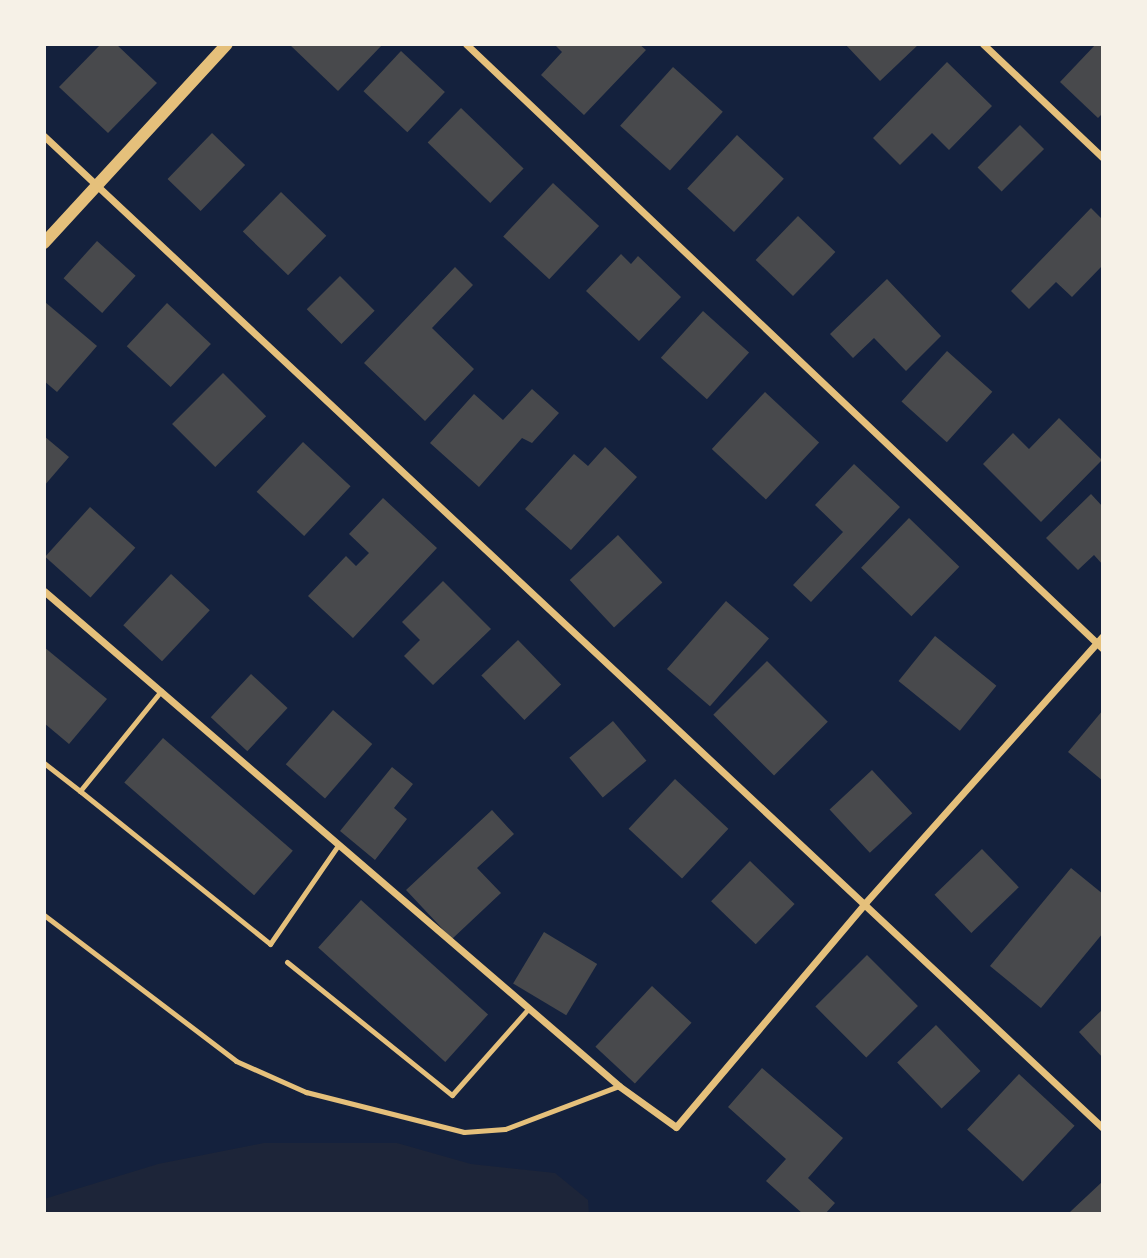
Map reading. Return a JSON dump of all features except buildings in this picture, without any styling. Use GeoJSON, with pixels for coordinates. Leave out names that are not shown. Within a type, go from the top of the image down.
{"type":"FeatureCollection","features":[{"type":"Feature","properties":{"kind":"street"},"geometry":{"type":"LineString","coordinates":[[44,243],[227,44]]}},
{"type":"Feature","properties":{"kind":"street"},"geometry":{"type":"LineString","coordinates":[[466,44],[1100,646]]}},
{"type":"Feature","properties":{"kind":"street"},"geometry":{"type":"LineString","coordinates":[[983,44],[1103,158]]}},
{"type":"Feature","properties":{"kind":"street"},"geometry":{"type":"LineString","coordinates":[[44,136],[476,545],[866,902],[1103,1128]]}},
{"type":"Feature","properties":{"kind":"street"},"geometry":{"type":"LineString","coordinates":[[44,591],[619,1086],[676,1127],[866,902],[1100,646],[1103,636]]}},
{"type":"Feature","properties":{"kind":"lane"},"geometry":{"type":"LineString","coordinates":[[80,791],[161,691]]}},
{"type":"Feature","properties":{"kind":"lane"},"geometry":{"type":"LineString","coordinates":[[44,763],[270,944],[339,844]]}},
{"type":"Feature","properties":{"kind":"lane"},"geometry":{"type":"LineString","coordinates":[[44,915],[236,1061],[306,1092],[464,1132],[505,1129],[619,1086]]}},
{"type":"Feature","properties":{"kind":"lane"},"geometry":{"type":"LineString","coordinates":[[286,962],[452,1095],[529,1008]]}},
{"type":"Feature","properties":{"kind":"shaded area"},"geometry":{"type":"Polygon","coordinates":[[[264,1143],[397,1143],[471,1164],[555,1173],[588,1200],[589,1214],[44,1214],[44,1199],[158,1164],[264,1143]]]}}]}
